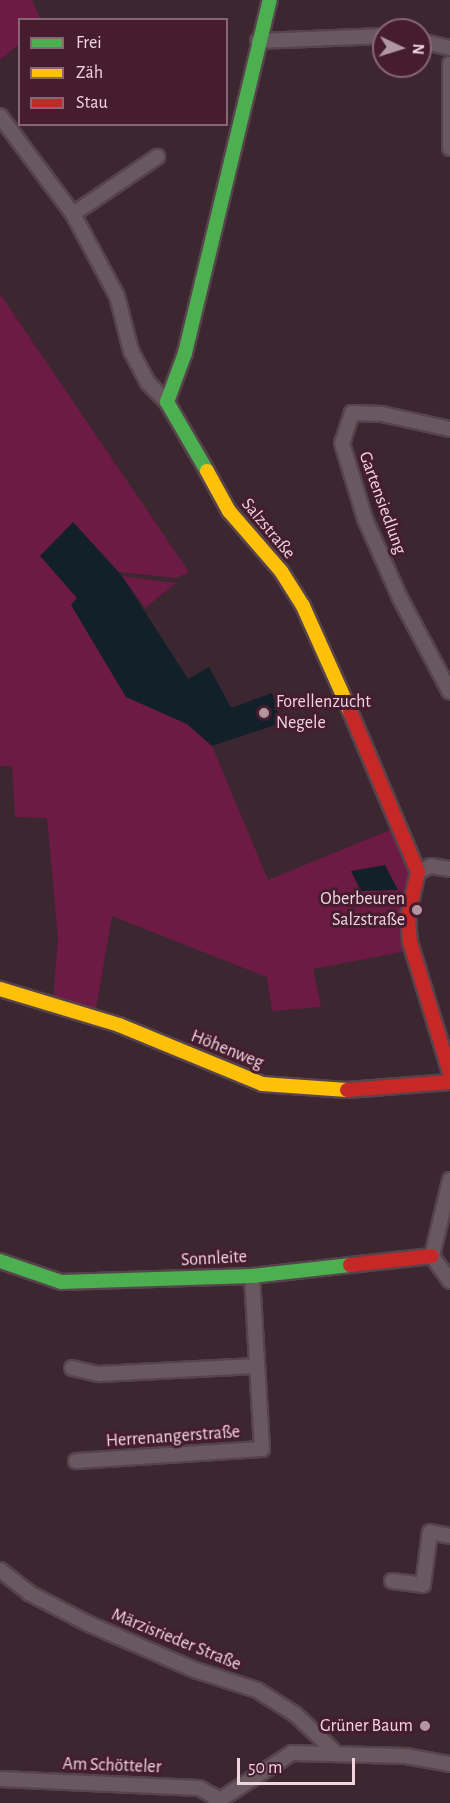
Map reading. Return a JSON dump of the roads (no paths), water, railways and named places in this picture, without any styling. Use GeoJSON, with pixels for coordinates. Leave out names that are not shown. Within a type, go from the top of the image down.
{"type":"FeatureCollection","features":[{"type":"Feature","properties":{"kind":"street"},"geometry":{"type":"LineString","coordinates":[[0,116],[73,214],[117,296],[132,351],[148,383],[167,402],[185,353],[258,41],[270,0]]}},
{"type":"Feature","properties":{"kind":"street"},"geometry":{"type":"LineString","coordinates":[[258,41],[372,36]]}},
{"type":"Feature","properties":{"kind":"street"},"geometry":{"type":"LineString","coordinates":[[432,44],[450,48]]}},
{"type":"Feature","properties":{"kind":"street"},"geometry":{"type":"LineString","coordinates":[[450,64],[450,148]]}},
{"type":"Feature","properties":{"kind":"street"},"geometry":{"type":"LineString","coordinates":[[73,214],[157,157]]}},
{"type":"Feature","properties":{"kind":"street","name":"Salzstraße"},"geometry":{"type":"LineString","coordinates":[[167,402],[229,511],[281,571],[303,606],[418,872]]}},
{"type":"Feature","properties":{"kind":"street","name":"Gartensiedlung"},"geometry":{"type":"LineString","coordinates":[[450,429],[382,414],[352,413],[342,443],[365,519],[395,588],[450,692]]}},
{"type":"Feature","properties":{"kind":"street"},"geometry":{"type":"LineString","coordinates":[[450,869],[431,866],[418,872],[408,915],[410,942],[450,1073]]}},
{"type":"Feature","properties":{"kind":"street","name":"Höhenweg"},"geometry":{"type":"LineString","coordinates":[[0,988],[119,1025],[262,1084],[351,1090],[450,1082]]}},
{"type":"Feature","properties":{"kind":"street"},"geometry":{"type":"LineString","coordinates":[[450,1180],[432,1256],[450,1281]]}},
{"type":"Feature","properties":{"kind":"street","name":"Sonnleite"},"geometry":{"type":"LineString","coordinates":[[0,1261],[60,1282],[252,1276],[432,1256]]}},
{"type":"Feature","properties":{"kind":"street","name":"Herrenangerstraße"},"geometry":{"type":"LineString","coordinates":[[76,1461],[262,1449],[252,1276]]}},
{"type":"Feature","properties":{"kind":"street"},"geometry":{"type":"LineString","coordinates":[[72,1368],[99,1374],[256,1366]]}},
{"type":"Feature","properties":{"kind":"street"},"geometry":{"type":"LineString","coordinates":[[392,1581],[423,1585],[430,1532],[450,1536]]}},
{"type":"Feature","properties":{"kind":"street","name":"Märzisrieder Straße"},"geometry":{"type":"LineString","coordinates":[[0,1570],[29,1593],[89,1624],[195,1670],[257,1690],[295,1713],[333,1750]]}},
{"type":"Feature","properties":{"kind":"street"},"geometry":{"type":"LineString","coordinates":[[217,1801],[291,1753],[333,1750],[450,1764]]}},
{"type":"Feature","properties":{"kind":"street","name":"Am Schötteler"},"geometry":{"type":"LineString","coordinates":[[0,1779],[200,1788],[217,1801]]}},
{"type":"Feature","properties":{"kind":"water"},"geometry":{"type":"Polygon","coordinates":[[[73,522],[122,576],[188,679],[209,667],[231,708],[272,693],[281,723],[212,746],[187,724],[126,697],[71,605],[77,598],[40,556],[73,522]]]}},
{"type":"Feature","properties":{"kind":"water"},"geometry":{"type":"Polygon","coordinates":[[[385,865],[398,890],[361,891],[351,871],[385,865]]]}},
{"type":"Feature","properties":{"kind":"place","name":"Forellenzucht Negele"},"geometry":{"type":"Point","coordinates":[264,713]}},
{"type":"Feature","properties":{"kind":"place","name":"Oberbeuren Salzstraße"},"geometry":{"type":"Point","coordinates":[417,910]}},
{"type":"Feature","properties":{"kind":"place","name":"Grüner Baum"},"geometry":{"type":"Point","coordinates":[425,1726]}}]}
